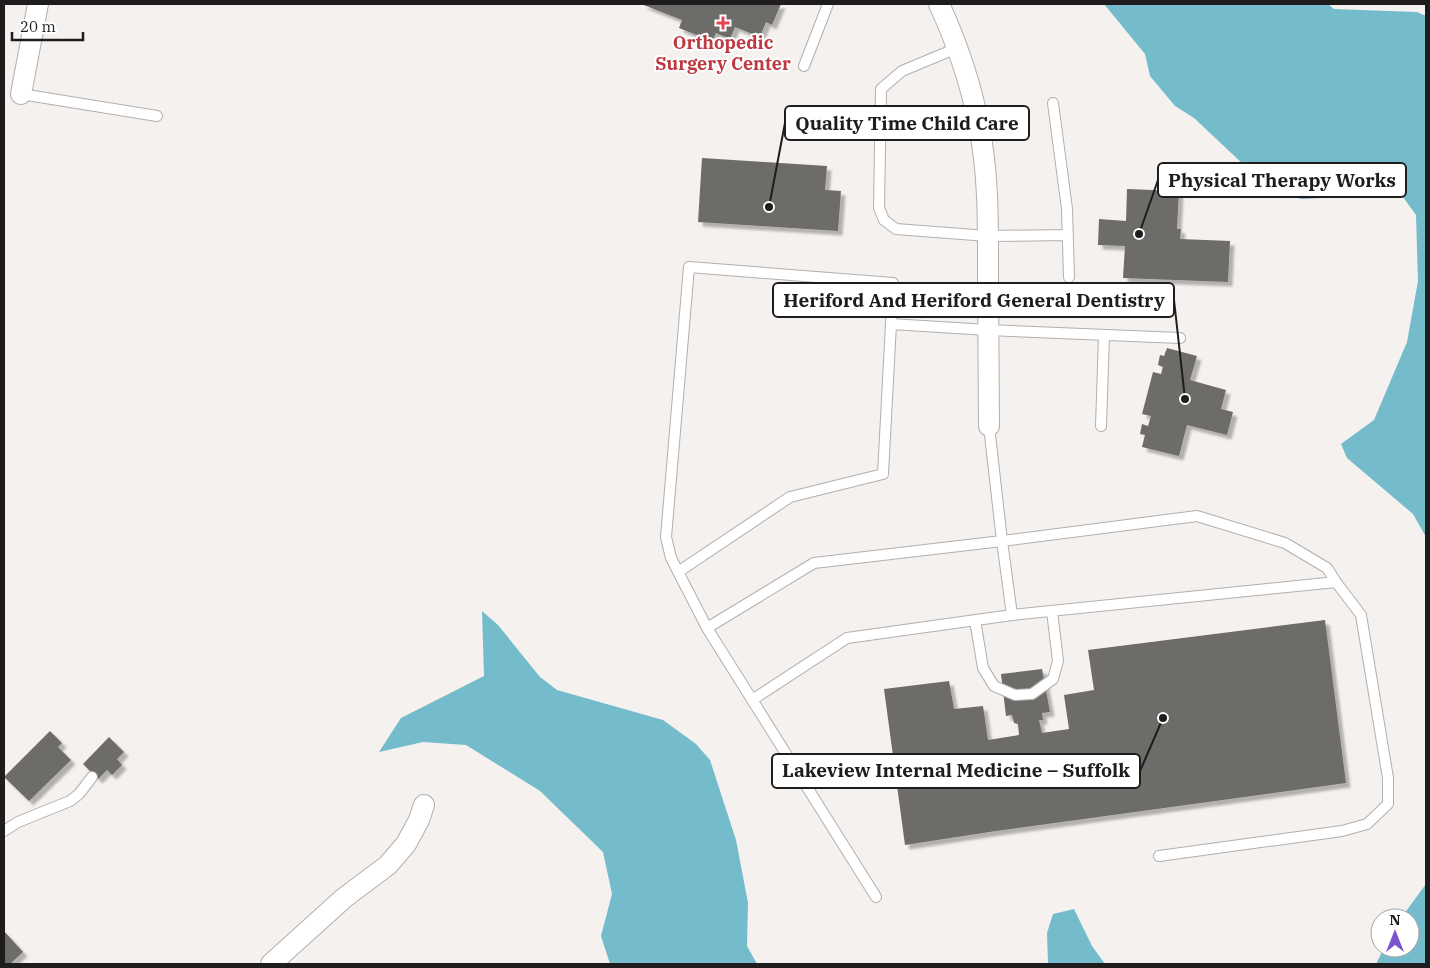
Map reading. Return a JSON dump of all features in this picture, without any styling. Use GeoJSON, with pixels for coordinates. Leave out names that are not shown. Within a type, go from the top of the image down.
{"type":"FeatureCollection","features":[{"type":"Feature","properties":{"kind":"street"},"geometry":{"type":"LineString","coordinates":[[21,94],[38,4]]}},
{"type":"Feature","properties":{"kind":"street"},"geometry":{"type":"LineString","coordinates":[[939,4],[949,25],[967,75],[980,126],[986,179],[988,236],[989,426]]}},
{"type":"Feature","properties":{"kind":"street"},"geometry":{"type":"LineString","coordinates":[[271,964],[344,898],[388,864],[406,844],[419,820],[424,805]]}},
{"type":"Feature","properties":{"kind":"lane"},"geometry":{"type":"LineString","coordinates":[[804,66],[828,4]]}},
{"type":"Feature","properties":{"kind":"lane"},"geometry":{"type":"LineString","coordinates":[[957,48],[902,72],[881,89],[879,208],[884,220],[896,229],[988,236],[1068,235]]}},
{"type":"Feature","properties":{"kind":"lane"},"geometry":{"type":"LineString","coordinates":[[21,94],[157,116]]}},
{"type":"Feature","properties":{"kind":"lane"},"geometry":{"type":"LineString","coordinates":[[1053,103],[1067,209],[1069,276]]}},
{"type":"Feature","properties":{"kind":"lane"},"geometry":{"type":"LineString","coordinates":[[678,572],[790,496],[883,474],[893,283],[688,268],[666,537],[671,558],[678,572],[707,628],[876,897]]}},
{"type":"Feature","properties":{"kind":"lane"},"geometry":{"type":"LineString","coordinates":[[891,324],[1104,336],[1180,338]]}},
{"type":"Feature","properties":{"kind":"lane"},"geometry":{"type":"LineString","coordinates":[[1101,426],[1104,336]]}},
{"type":"Feature","properties":{"kind":"lane"},"geometry":{"type":"LineString","coordinates":[[989,426],[1012,615]]}},
{"type":"Feature","properties":{"kind":"lane"},"geometry":{"type":"LineString","coordinates":[[707,628],[814,563],[1197,516],[1286,543],[1327,568],[1361,615],[1388,778],[1388,804],[1367,824],[1342,831],[1159,856]]}},
{"type":"Feature","properties":{"kind":"lane"},"geometry":{"type":"LineString","coordinates":[[752,700],[846,638],[1012,615],[1336,582]]}},
{"type":"Feature","properties":{"kind":"lane"},"geometry":{"type":"LineString","coordinates":[[975,620],[983,668],[994,686],[1015,694],[1032,694],[1053,679],[1058,661],[1052,611]]}},
{"type":"Feature","properties":{"kind":"lane"},"geometry":{"type":"LineString","coordinates":[[4,831],[18,822],[70,801],[79,794],[92,777]]}},
{"type":"Feature","properties":{"kind":"water"},"geometry":{"type":"Polygon","coordinates":[[[1104,4],[1328,4],[1334,9],[1417,12],[1426,16],[1426,537],[1413,514],[1347,458],[1341,444],[1374,420],[1407,342],[1418,281],[1416,215],[1403,197],[1382,188],[1362,184],[1346,197],[1301,199],[1280,191],[1260,180],[1194,118],[1175,106],[1150,76],[1145,54],[1104,4]]]}},
{"type":"Feature","properties":{"kind":"water"},"geometry":{"type":"Polygon","coordinates":[[[482,611],[498,625],[540,677],[557,690],[663,720],[696,744],[710,760],[736,840],[748,903],[747,946],[757,964],[610,964],[601,936],[612,894],[603,852],[540,791],[466,745],[423,742],[379,752],[401,718],[484,676],[482,611]]]}},
{"type":"Feature","properties":{"kind":"water"},"geometry":{"type":"Polygon","coordinates":[[[1426,884],[1426,964],[1376,964],[1379,958],[1420,958],[1420,908],[1408,908],[1426,884]]]}},
{"type":"Feature","properties":{"kind":"water"},"geometry":{"type":"Polygon","coordinates":[[[1074,909],[1092,946],[1105,964],[1048,964],[1047,933],[1053,914],[1074,909]]]}},
{"type":"Feature","properties":{"kind":"building","name":"Orthopedic Surgery Center"},"geometry":{"type":"Polygon","coordinates":[[[641,4],[781,4],[772,25],[766,22],[760,37],[735,27],[730,39],[716,33],[712,41],[679,28],[682,20],[641,4]]]}},
{"type":"Feature","properties":{"kind":"building"},"geometry":{"type":"Polygon","coordinates":[[[702,158],[827,166],[825,190],[841,191],[838,231],[698,222],[702,158]]]}},
{"type":"Feature","properties":{"kind":"building"},"geometry":{"type":"Polygon","coordinates":[[[1127,189],[1179,191],[1177,229],[1181,229],[1180,239],[1230,241],[1228,282],[1123,278],[1125,246],[1098,245],[1099,219],[1126,221],[1127,189]]]}},
{"type":"Feature","properties":{"kind":"building"},"geometry":{"type":"Polygon","coordinates":[[[1167,348],[1197,356],[1190,380],[1226,390],[1221,409],[1233,412],[1227,435],[1187,425],[1179,456],[1142,447],[1145,435],[1140,434],[1142,424],[1148,426],[1151,416],[1142,414],[1153,372],[1161,374],[1163,367],[1158,365],[1160,355],[1164,356],[1167,348]]]}},
{"type":"Feature","properties":{"kind":"building"},"geometry":{"type":"Polygon","coordinates":[[[1325,620],[1346,783],[905,845],[884,689],[949,681],[954,709],[983,706],[988,740],[1019,735],[1018,724],[1014,723],[1012,715],[1006,716],[1001,674],[1042,669],[1050,712],[1042,713],[1043,720],[1039,720],[1042,733],[1069,729],[1064,695],[1094,690],[1088,650],[1325,620]]]}},
{"type":"Feature","properties":{"kind":"building"},"geometry":{"type":"Polygon","coordinates":[[[50,731],[62,743],[58,747],[71,760],[29,801],[4,777],[50,731]]]}},
{"type":"Feature","properties":{"kind":"building"},"geometry":{"type":"Polygon","coordinates":[[[109,737],[124,752],[117,759],[122,765],[112,775],[107,770],[98,779],[83,764],[109,737]]]}},
{"type":"Feature","properties":{"kind":"building"},"geometry":{"type":"Polygon","coordinates":[[[4,931],[23,952],[10,964],[4,964],[4,931]]]}},
{"type":"Feature","properties":{"kind":"place","name":"Orthopedic Surgery Center"},"geometry":{"type":"Point","coordinates":[723,23]}},
{"type":"Feature","properties":{"kind":"place","name":"Quality Time Child Care"},"geometry":{"type":"Point","coordinates":[769,207]}},
{"type":"Feature","properties":{"kind":"place","name":"Physical Therapy Works"},"geometry":{"type":"Point","coordinates":[1139,234]}},
{"type":"Feature","properties":{"kind":"place","name":"Heriford And Heriford General Dentistry"},"geometry":{"type":"Point","coordinates":[1185,399]}},
{"type":"Feature","properties":{"kind":"place","name":"Lakeview Internal Medicine – Suffolk"},"geometry":{"type":"Point","coordinates":[1163,718]}}]}
